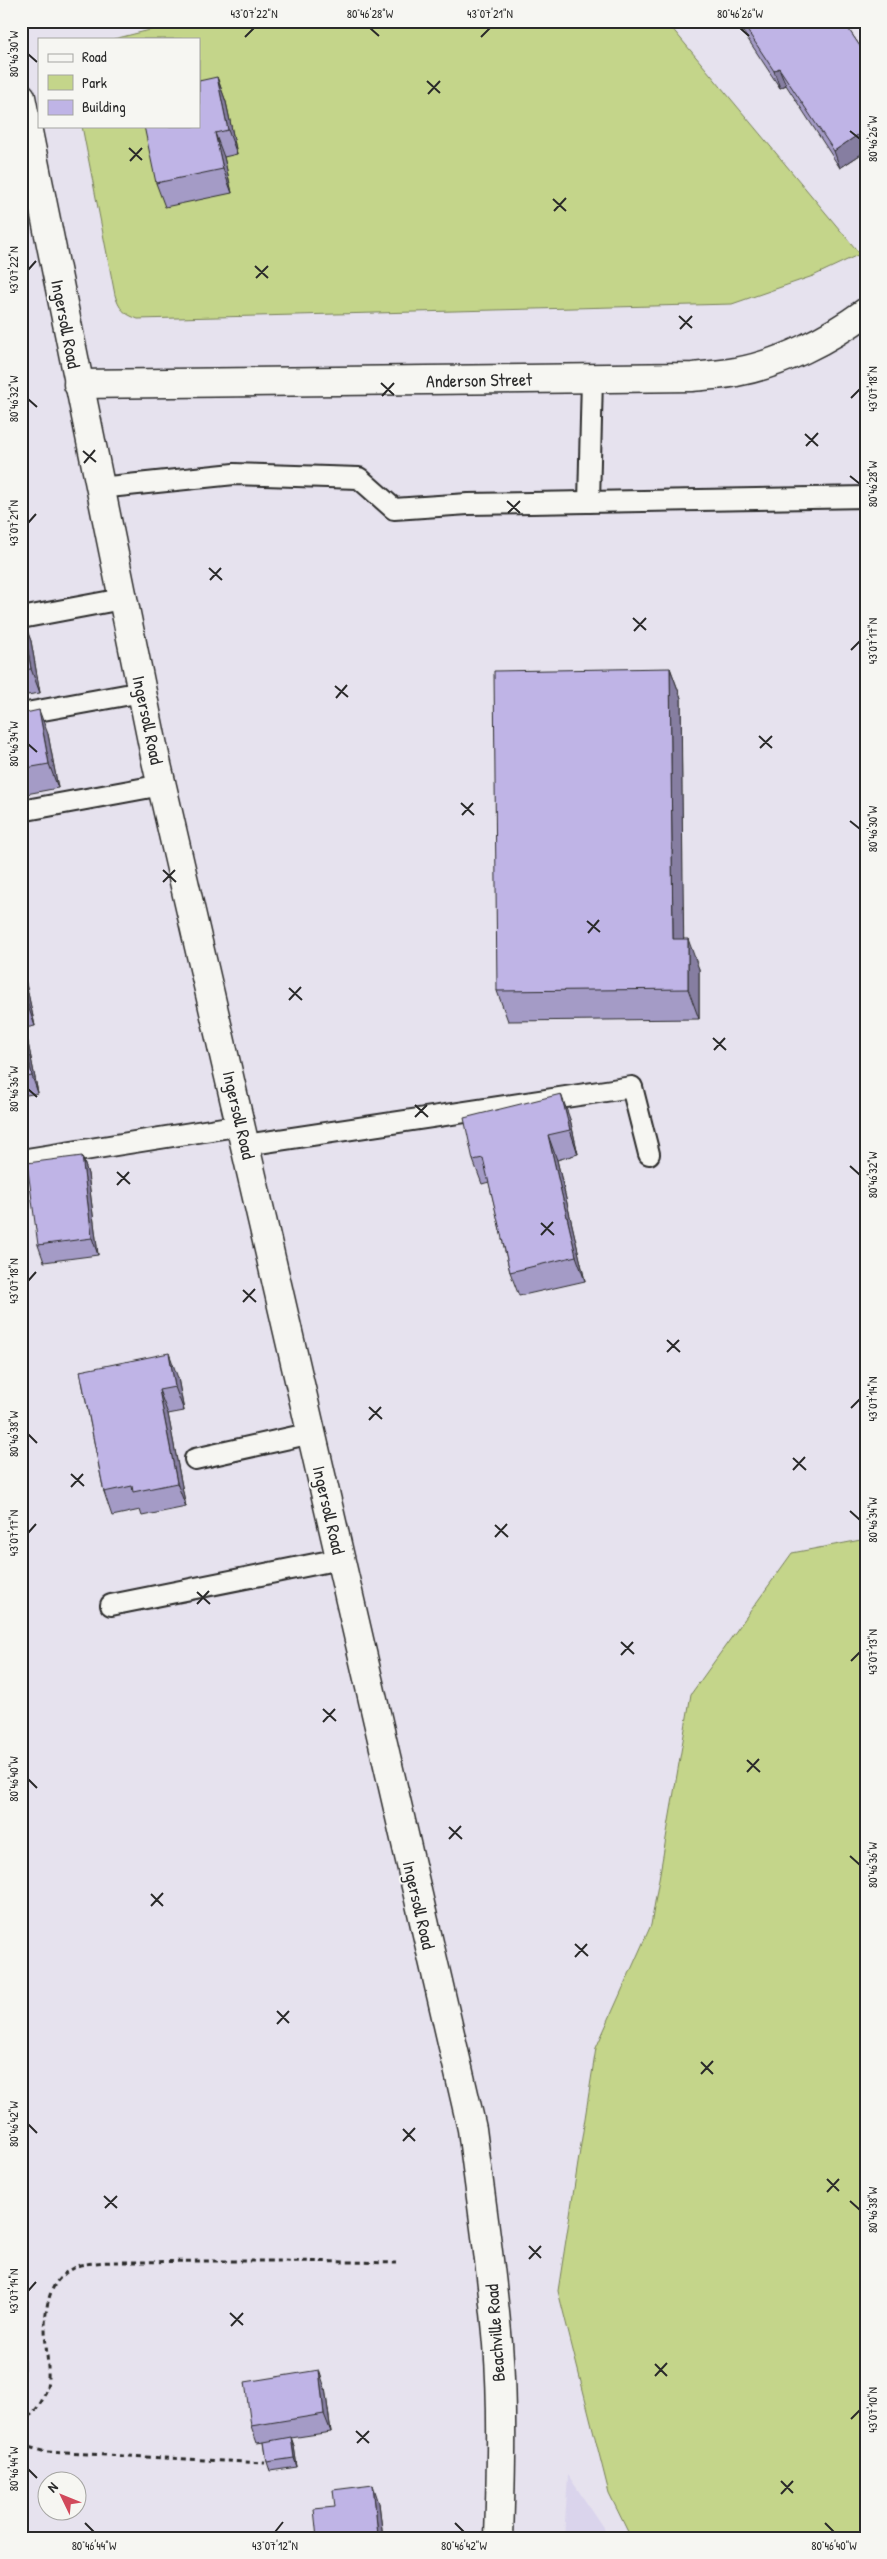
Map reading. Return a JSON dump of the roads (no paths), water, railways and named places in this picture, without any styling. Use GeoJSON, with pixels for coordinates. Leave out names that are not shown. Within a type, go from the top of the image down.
{"type":"FeatureCollection","features":[{"type":"Feature","properties":{"kind":"main road","name":"Ingersoll Road"},"geometry":{"type":"LineString","coordinates":[[21,97],[99,488],[162,785],[472,2129]]}},
{"type":"Feature","properties":{"kind":"main road","name":"Anderson Street"},"geometry":{"type":"LineString","coordinates":[[78,384],[693,377],[736,372],[800,350],[849,324],[866,312]]}},
{"type":"Feature","properties":{"kind":"main road","name":"Beachville Road"},"geometry":{"type":"LineString","coordinates":[[472,2129],[493,2287],[498,2347],[501,2473],[499,2538]]}},
{"type":"Feature","properties":{"kind":"lane"},"geometry":{"type":"LineString","coordinates":[[589,502],[592,378]]}},
{"type":"Feature","properties":{"kind":"lane"},"geometry":{"type":"LineString","coordinates":[[99,488],[244,474],[359,478],[394,509],[468,504],[866,497]]}},
{"type":"Feature","properties":{"kind":"lane"},"geometry":{"type":"LineString","coordinates":[[21,618],[122,599]]}},
{"type":"Feature","properties":{"kind":"lane"},"geometry":{"type":"LineString","coordinates":[[21,714],[142,692]]}},
{"type":"Feature","properties":{"kind":"lane"},"geometry":{"type":"LineString","coordinates":[[21,811],[162,785]]}},
{"type":"Feature","properties":{"kind":"lane"},"geometry":{"type":"LineString","coordinates":[[21,1160],[244,1135],[632,1086],[649,1154]]}},
{"type":"Feature","properties":{"kind":"lane"},"geometry":{"type":"LineString","coordinates":[[195,1459],[312,1433]]}},
{"type":"Feature","properties":{"kind":"lane"},"geometry":{"type":"LineString","coordinates":[[111,1605],[340,1559]]}}]}
